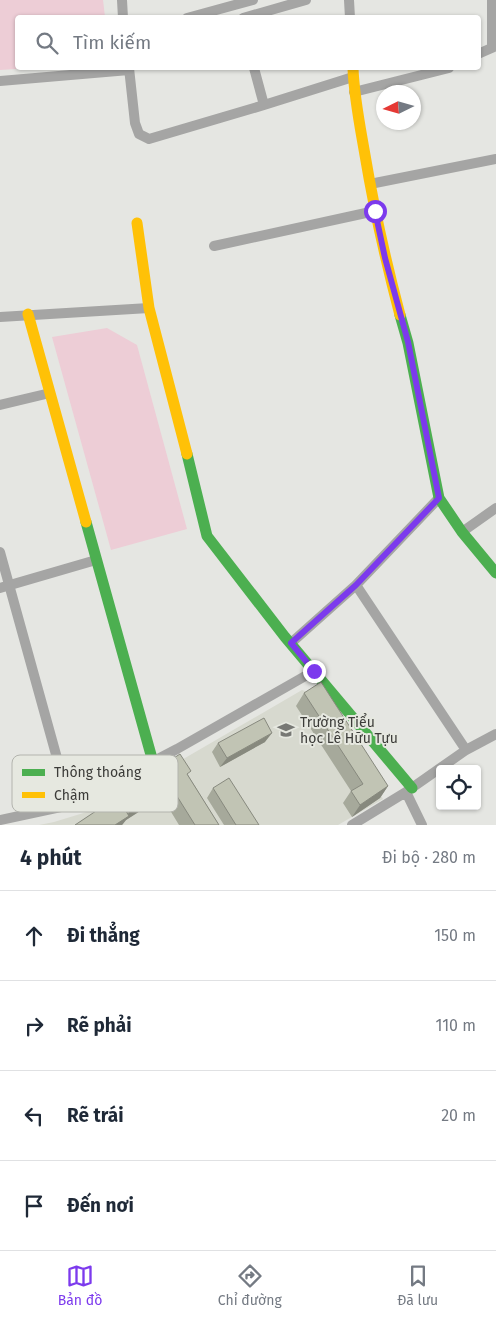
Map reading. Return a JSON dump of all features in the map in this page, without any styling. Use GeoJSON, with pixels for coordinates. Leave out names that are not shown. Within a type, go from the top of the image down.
{"type":"FeatureCollection","features":[{"type":"Feature","properties":{"kind":"street"},"geometry":{"type":"LineString","coordinates":[[122,0],[124,15]]}},
{"type":"Feature","properties":{"kind":"street"},"geometry":{"type":"LineString","coordinates":[[197,15],[238,2],[253,0]]}},
{"type":"Feature","properties":{"kind":"street"},"geometry":{"type":"LineString","coordinates":[[253,15],[306,0]]}},
{"type":"Feature","properties":{"kind":"street"},"geometry":{"type":"LineString","coordinates":[[349,0],[350,15]]}},
{"type":"Feature","properties":{"kind":"street"},"geometry":{"type":"LineString","coordinates":[[481,53],[494,47],[492,0]]}},
{"type":"Feature","properties":{"kind":"street"},"geometry":{"type":"LineString","coordinates":[[238,2],[241,15]]}},
{"type":"Feature","properties":{"kind":"street"},"geometry":{"type":"LineString","coordinates":[[0,81],[118,70]]}},
{"type":"Feature","properties":{"kind":"street"},"geometry":{"type":"LineString","coordinates":[[129,70],[135,123],[139,134],[148,139],[264,105],[353,72],[354,92],[375,211],[385,258],[408,342],[439,498],[462,532],[496,573]]}},
{"type":"Feature","properties":{"kind":"street"},"geometry":{"type":"LineString","coordinates":[[255,70],[264,105]]}},
{"type":"Feature","properties":{"kind":"street"},"geometry":{"type":"LineString","coordinates":[[354,92],[441,70]]}},
{"type":"Feature","properties":{"kind":"street"},"geometry":{"type":"LineString","coordinates":[[370,184],[496,159]]}},
{"type":"Feature","properties":{"kind":"street"},"geometry":{"type":"LineString","coordinates":[[214,246],[375,211]]}},
{"type":"Feature","properties":{"kind":"street"},"geometry":{"type":"LineString","coordinates":[[137,223],[149,308],[207,536],[409,790],[422,825]]}},
{"type":"Feature","properties":{"kind":"street"},"geometry":{"type":"LineString","coordinates":[[0,317],[149,308]]}},
{"type":"Feature","properties":{"kind":"street"},"geometry":{"type":"LineString","coordinates":[[28,314],[151,755]]}},
{"type":"Feature","properties":{"kind":"street"},"geometry":{"type":"LineString","coordinates":[[0,405],[50,393]]}},
{"type":"Feature","properties":{"kind":"street"},"geometry":{"type":"LineString","coordinates":[[291,643],[356,585],[439,498]]}},
{"type":"Feature","properties":{"kind":"street"},"geometry":{"type":"LineString","coordinates":[[462,532],[496,508]]}},
{"type":"Feature","properties":{"kind":"street"},"geometry":{"type":"LineString","coordinates":[[0,552],[5,587],[55,755]]}},
{"type":"Feature","properties":{"kind":"street"},"geometry":{"type":"LineString","coordinates":[[5,587],[96,560]]}},
{"type":"Feature","properties":{"kind":"street"},"geometry":{"type":"LineString","coordinates":[[356,585],[466,750]]}},
{"type":"Feature","properties":{"kind":"street"},"geometry":{"type":"LineString","coordinates":[[165,755],[314,671]]}},
{"type":"Feature","properties":{"kind":"street"},"geometry":{"type":"LineString","coordinates":[[352,825],[409,790],[466,750],[496,734]]}},
{"type":"Feature","properties":{"kind":"street"},"geometry":{"type":"LineString","coordinates":[[0,820],[37,812]]}},
{"type":"Feature","properties":{"kind":"shaded area"},"geometry":{"type":"Polygon","coordinates":[[[0,0],[103,0],[105,15],[15,15],[15,69],[0,70],[0,0]]]}},
{"type":"Feature","properties":{"kind":"shaded area"},"geometry":{"type":"Polygon","coordinates":[[[107,328],[137,345],[187,529],[111,550],[52,337],[107,328]]]}},
{"type":"Feature","properties":{"kind":"shaded area","name":"Trường Tiểu học Lê Hữu Tựu"},"geometry":{"type":"Polygon","coordinates":[[[302,690],[318,695],[383,799],[338,825],[39,825],[87,812],[178,812],[178,762],[302,690]]]}},
{"type":"Feature","properties":{"kind":"building"},"geometry":{"type":"Polygon","coordinates":[[[321,682],[388,786],[360,805],[351,791],[363,784],[304,693],[321,682]]]}},
{"type":"Feature","properties":{"kind":"building"},"geometry":{"type":"Polygon","coordinates":[[[264,718],[272,733],[227,758],[218,743],[264,718]]]}},
{"type":"Feature","properties":{"kind":"building"},"geometry":{"type":"Polygon","coordinates":[[[180,754],[191,771],[187,774],[219,825],[195,825],[178,798],[178,755],[180,754]]]}},
{"type":"Feature","properties":{"kind":"building"},"geometry":{"type":"Polygon","coordinates":[[[229,778],[259,825],[236,825],[213,788],[229,778]]]}},
{"type":"Feature","properties":{"kind":"building"},"geometry":{"type":"Polygon","coordinates":[[[94,812],[126,812],[129,816],[115,825],[75,825],[94,812]]]}},
{"type":"Feature","properties":{"kind":"traffic: fast"},"geometry":{"type":"LineString","coordinates":[[400,315],[408,343],[439,498],[462,532],[496,573]]}},
{"type":"Feature","properties":{"kind":"traffic: fast"},"geometry":{"type":"LineString","coordinates":[[187,454],[207,536],[285,637],[412,788]]}},
{"type":"Feature","properties":{"kind":"traffic: fast"},"geometry":{"type":"LineString","coordinates":[[86,522],[151,755]]}},
{"type":"Feature","properties":{"kind":"traffic: slow"},"geometry":{"type":"LineString","coordinates":[[353,70],[372,195],[400,315]]}},
{"type":"Feature","properties":{"kind":"traffic: slow"},"geometry":{"type":"LineString","coordinates":[[137,223],[149,308],[187,454]]}},
{"type":"Feature","properties":{"kind":"traffic: slow"},"geometry":{"type":"LineString","coordinates":[[28,314],[86,522]]}},
{"type":"Feature","properties":{"kind":"place","name":"Trường Tiểu học Lê Hữu Tựu"},"geometry":{"type":"Point","coordinates":[286,730]}},
{"type":"Feature","properties":{"kind":"route"},"geometry":{"type":"LineString","coordinates":[[314,671],[291,643],[356,585],[439,498],[408,342],[385,258],[375,211]]}}]}
